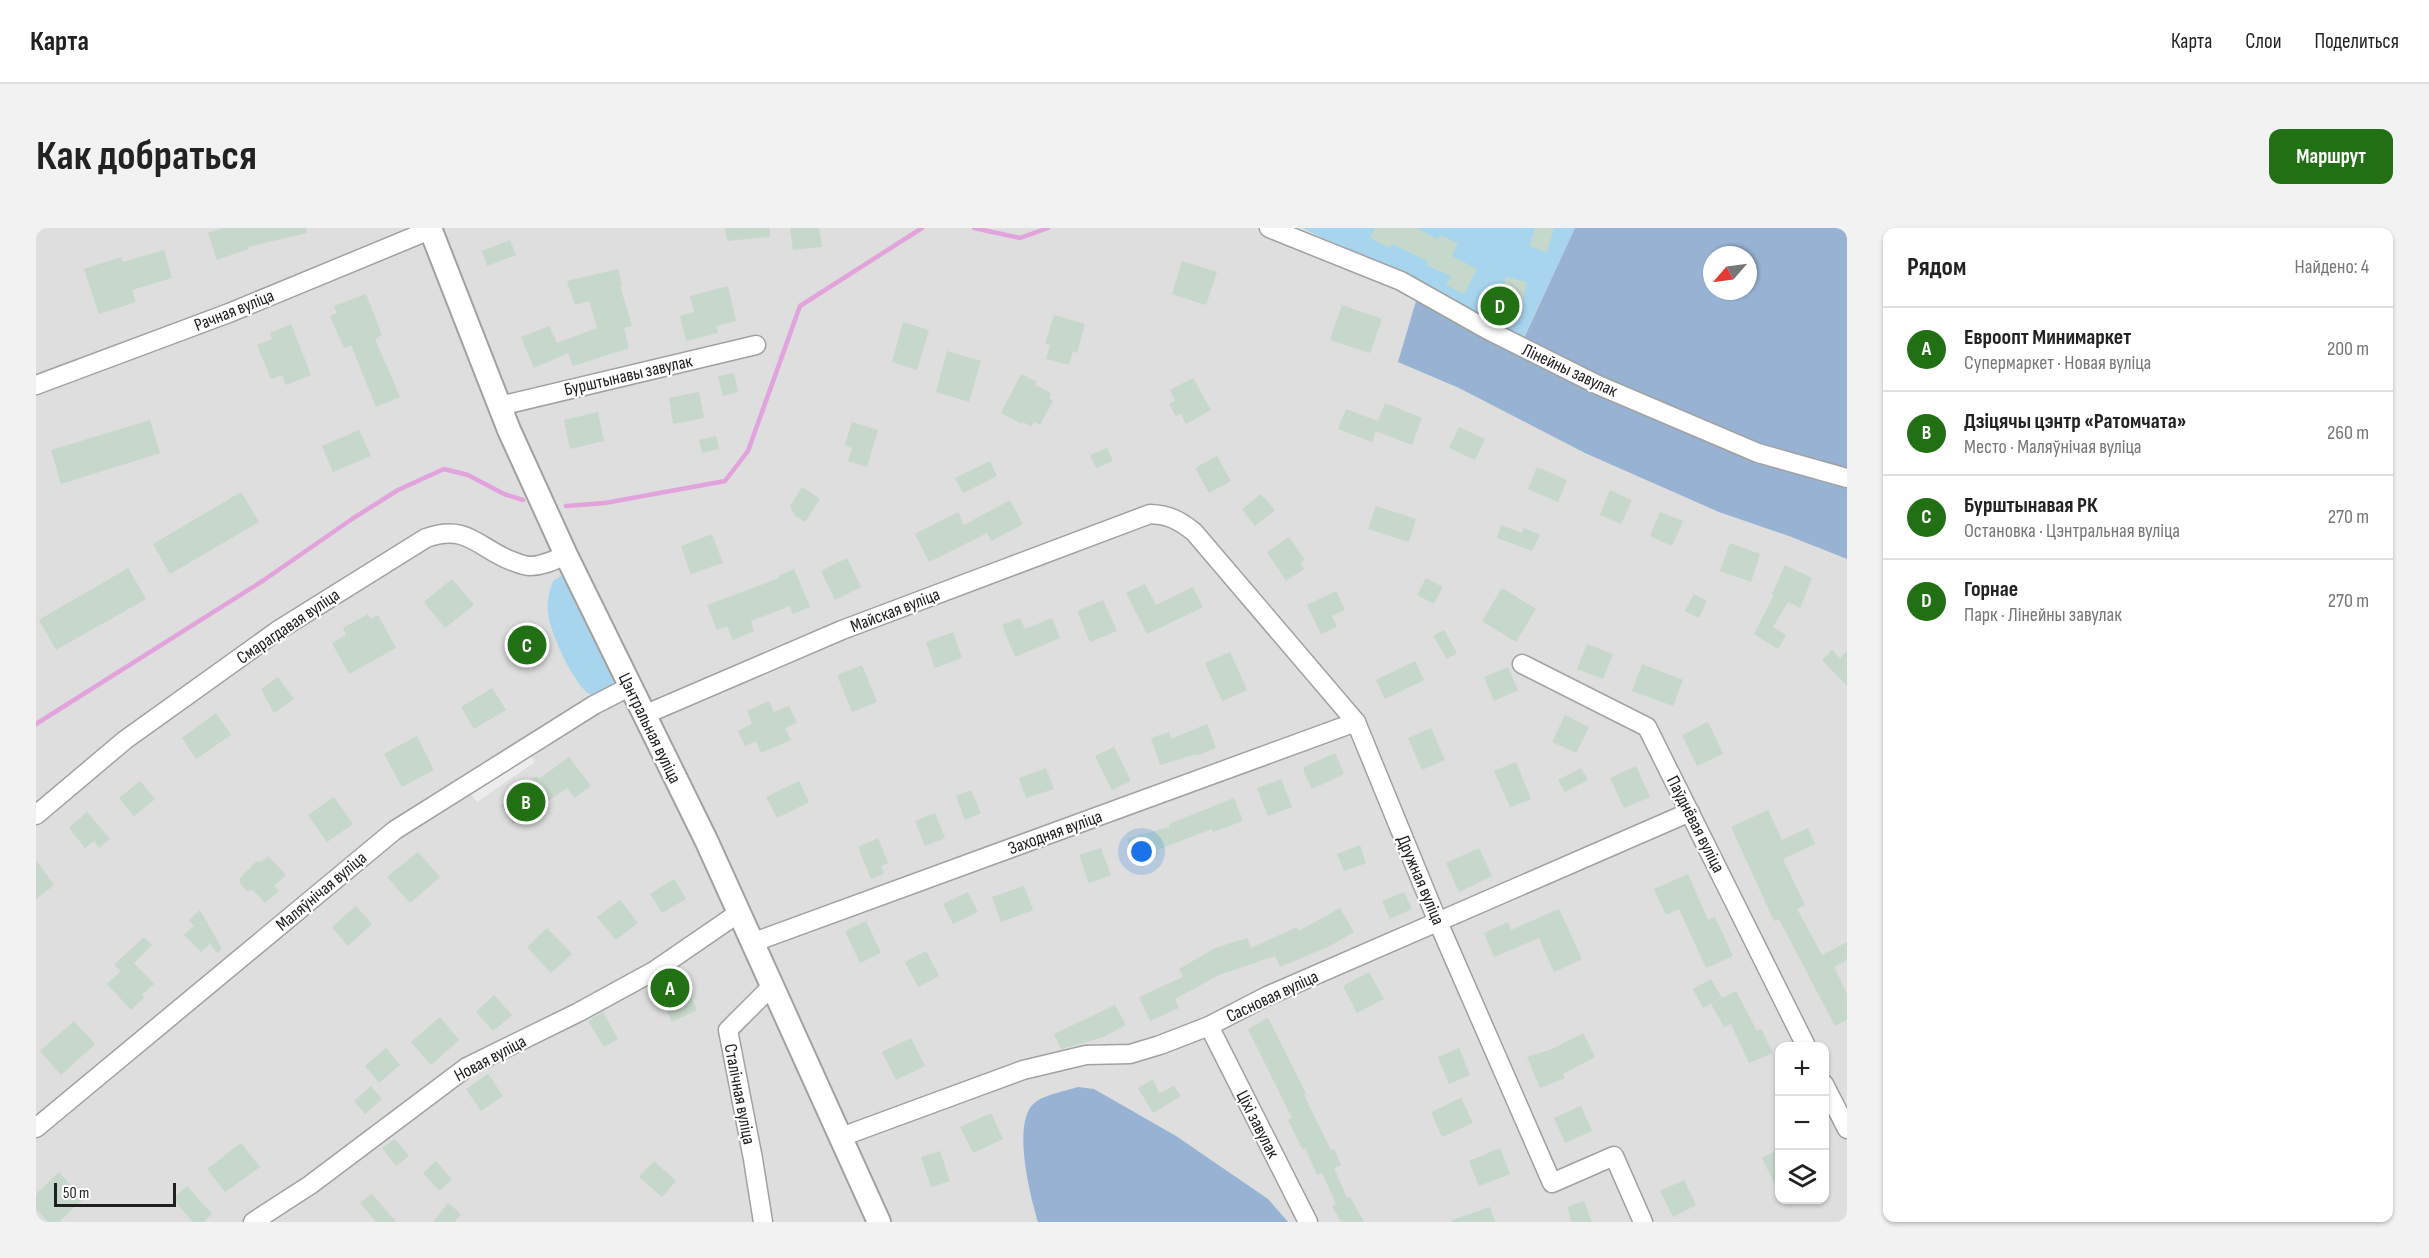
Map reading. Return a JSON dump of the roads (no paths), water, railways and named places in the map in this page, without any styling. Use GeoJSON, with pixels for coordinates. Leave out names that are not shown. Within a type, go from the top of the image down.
{"type":"FeatureCollection","features":[{"type":"Feature","properties":{"kind":"street","name":"Лінейны завулак"},"geometry":{"type":"LineString","coordinates":[[1269,228],[1401,281],[1488,330],[1598,385],[1758,453],[1847,478]]}},
{"type":"Feature","properties":{"kind":"street","name":"Рачная вуліца"},"geometry":{"type":"LineString","coordinates":[[36,385],[198,325],[430,229]]}},
{"type":"Feature","properties":{"kind":"street","name":"Цэнтральная вуліца"},"geometry":{"type":"LineString","coordinates":[[430,229],[500,406],[566,555],[740,912],[879,1222]]}},
{"type":"Feature","properties":{"kind":"street","name":"Бурштынавы завулак"},"geometry":{"type":"LineString","coordinates":[[500,406],[756,345]]}},
{"type":"Feature","properties":{"kind":"street","name":"Майская вуліца"},"geometry":{"type":"LineString","coordinates":[[644,715],[842,630],[1150,514]]}},
{"type":"Feature","properties":{"kind":"street","name":"Дружная вуліца"},"geometry":{"type":"LineString","coordinates":[[1150,514],[1179,519],[1194,532],[1356,722],[1438,922],[1552,1183],[1614,1156],[1643,1222]]}},
{"type":"Feature","properties":{"kind":"street","name":"Смарагдавая вуліца"},"geometry":{"type":"LineString","coordinates":[[36,815],[125,740],[277,630],[426,538],[450,532],[466,535],[505,558],[528,566],[546,564],[566,555]]}},
{"type":"Feature","properties":{"kind":"street","name":"Паўднёвая вуліца"},"geometry":{"type":"LineString","coordinates":[[1522,664],[1647,727],[1804,1042]]}},
{"type":"Feature","properties":{"kind":"street","name":"Маляўнічая вуліца"},"geometry":{"type":"LineString","coordinates":[[36,1128],[394,830],[594,705],[630,687]]}},
{"type":"Feature","properties":{"kind":"street","name":"Заходняя вуліца"},"geometry":{"type":"LineString","coordinates":[[754,942],[1356,722]]}},
{"type":"Feature","properties":{"kind":"street","name":"Сасновая вуліца"},"geometry":{"type":"LineString","coordinates":[[841,1137],[1023,1070],[1086,1055],[1130,1054],[1160,1046],[1209,1026],[1267,996],[1690,812]]}},
{"type":"Feature","properties":{"kind":"street","name":"Новая вуліца"},"geometry":{"type":"LineString","coordinates":[[253,1222],[310,1185],[467,1067],[579,1012],[654,971],[740,912]]}},
{"type":"Feature","properties":{"kind":"street","name":"Сталічная вуліца"},"geometry":{"type":"LineString","coordinates":[[763,1222],[728,1030],[773,985]]}},
{"type":"Feature","properties":{"kind":"street","name":"Ціхі завулак"},"geometry":{"type":"LineString","coordinates":[[1209,1026],[1308,1222]]}},
{"type":"Feature","properties":{"kind":"street"},"geometry":{"type":"LineString","coordinates":[[1829,1094],[1847,1129]]}},
{"type":"Feature","properties":{"kind":"waterway"},"geometry":{"type":"LineString","coordinates":[[566,506],[605,503],[725,481],[748,451],[800,306],[922,228]]}},
{"type":"Feature","properties":{"kind":"waterway"},"geometry":{"type":"LineString","coordinates":[[974,228],[1020,238],[1048,228]]}},
{"type":"Feature","properties":{"kind":"waterway"},"geometry":{"type":"LineString","coordinates":[[36,724],[264,580],[398,490],[444,469],[468,475],[504,494],[523,500]]}},
{"type":"Feature","properties":{"kind":"place","name":"Горнае"},"geometry":{"type":"Point","coordinates":[1500,306]}},
{"type":"Feature","properties":{"kind":"place","name":"Бурштынавая РК"},"geometry":{"type":"Point","coordinates":[527,645]}},
{"type":"Feature","properties":{"kind":"place","name":"Дзіцячы цэнтр «Ратомчата»"},"geometry":{"type":"Point","coordinates":[526,802]}},
{"type":"Feature","properties":{"kind":"place","name":"Евроопт Минимаркет"},"geometry":{"type":"Point","coordinates":[670,988]}}]}
